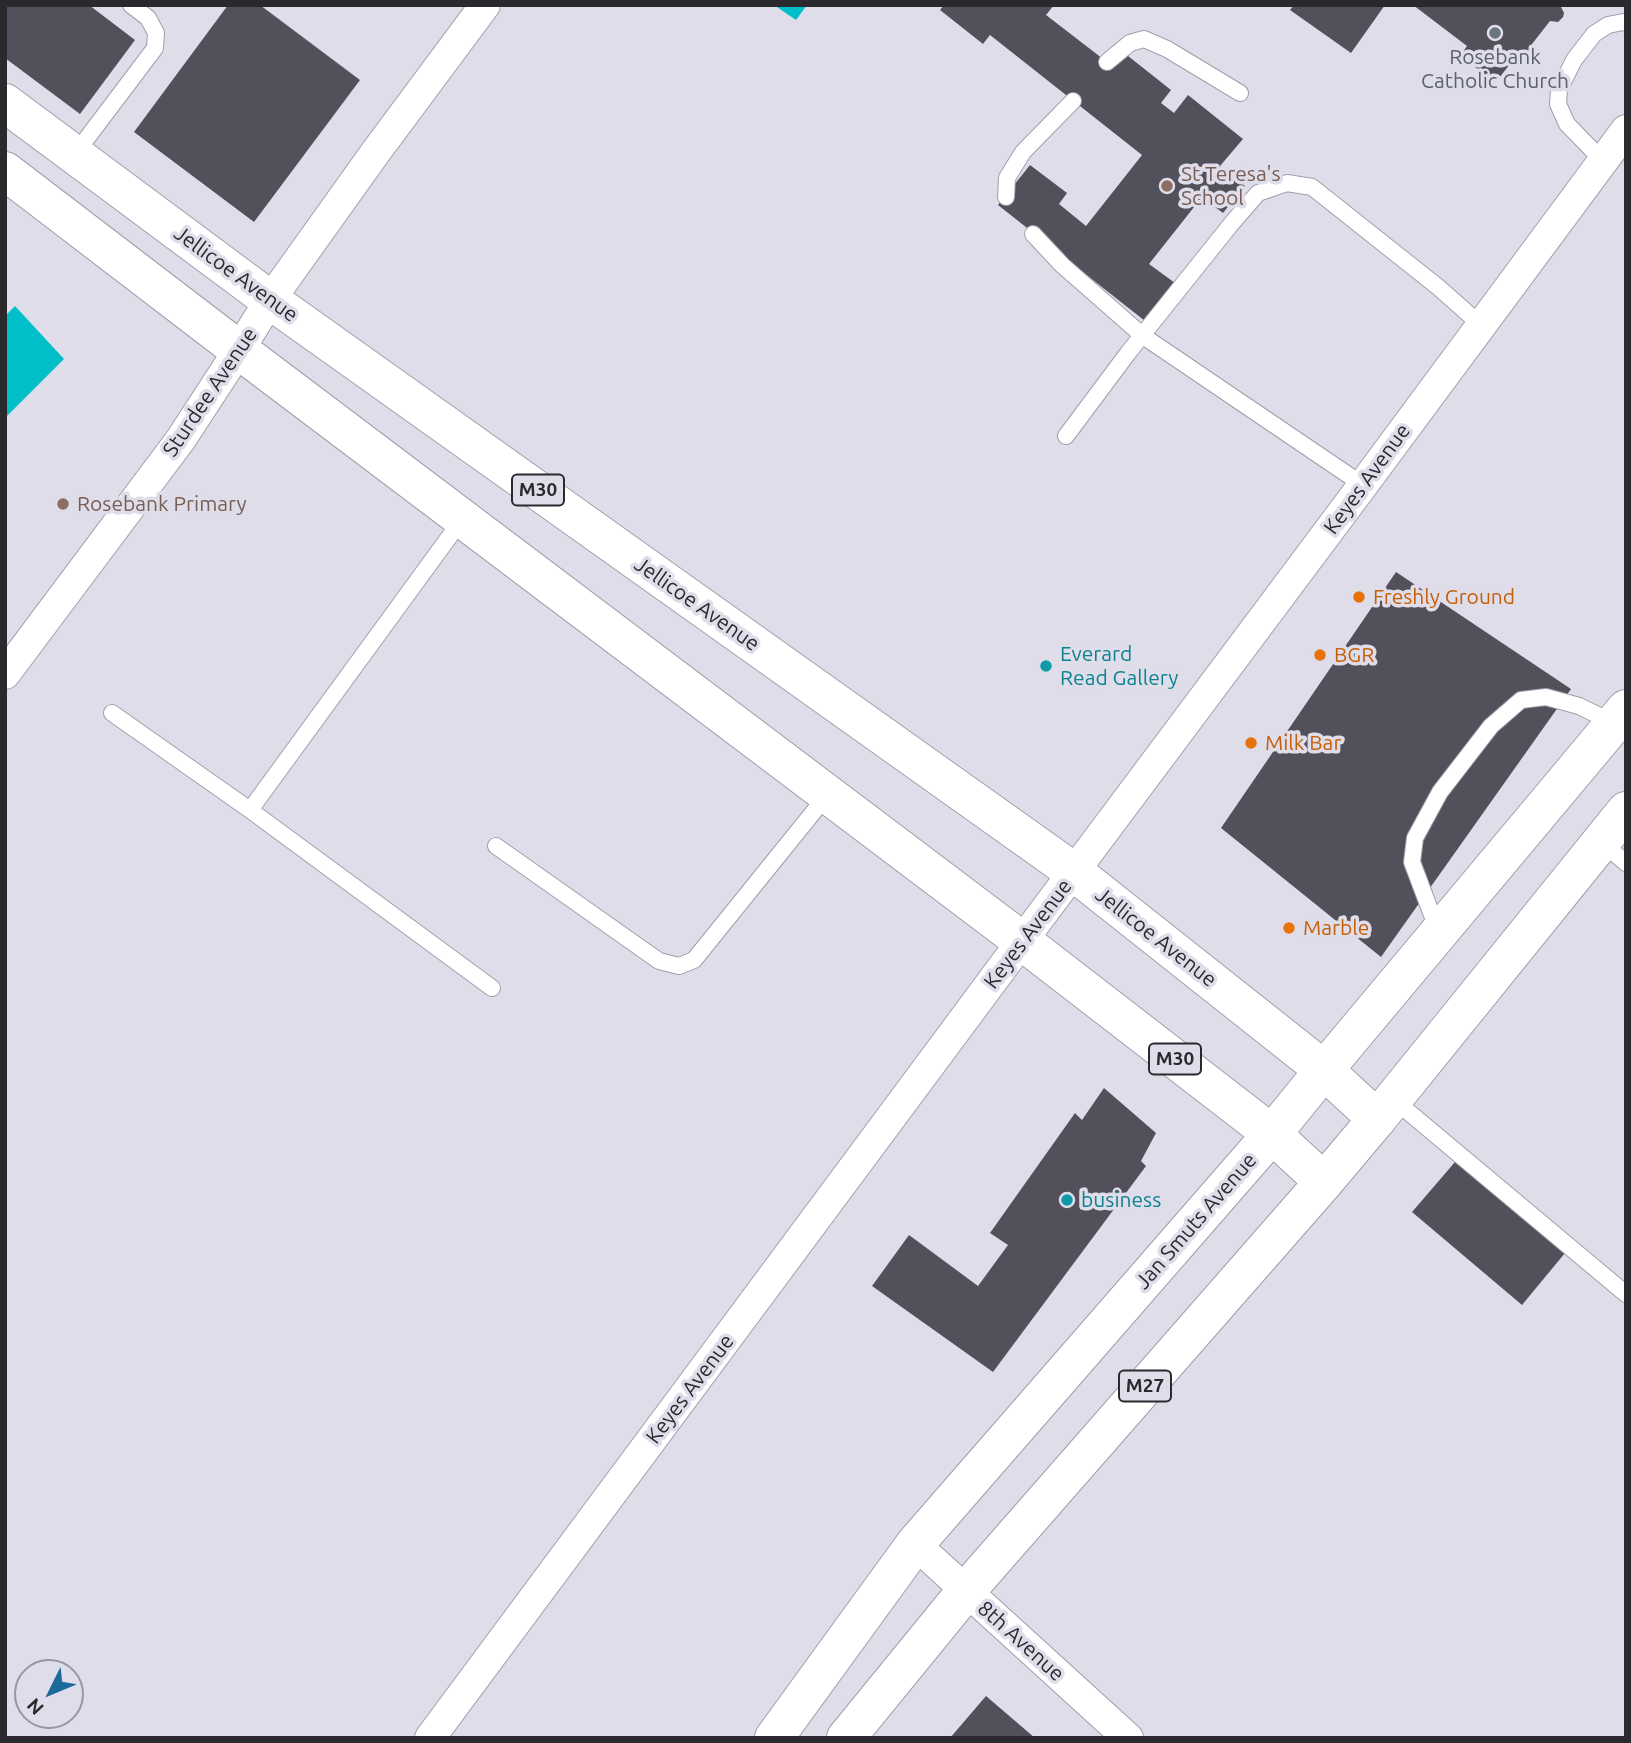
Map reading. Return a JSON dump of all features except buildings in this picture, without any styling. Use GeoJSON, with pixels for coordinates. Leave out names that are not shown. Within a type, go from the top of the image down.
{"type":"FeatureCollection","features":[{"type":"Feature","properties":{"kind":"main road","name":"Jellicoe Avenue"},"geometry":{"type":"LineString","coordinates":[[5,103],[270,300],[1074,872],[1324,1070],[1385,1110]]}},
{"type":"Feature","properties":{"kind":"main road","name":"M30"},"geometry":{"type":"LineString","coordinates":[[5,171],[1023,941],[1272,1134],[1324,1182]]}},
{"type":"Feature","properties":{"kind":"main road","name":"Jan Smuts Avenue"},"geometry":{"type":"LineString","coordinates":[[774,1738],[915,1544],[1272,1134],[1620,716]]}},
{"type":"Feature","properties":{"kind":"main road","name":"M27"},"geometry":{"type":"LineString","coordinates":[[846,1738],[966,1591],[1613,852],[1626,811]]}},
{"type":"Feature","properties":{"kind":"street","name":"Sturdee Avenue"},"geometry":{"type":"LineString","coordinates":[[5,674],[181,439],[270,300],[485,5]]}},
{"type":"Feature","properties":{"kind":"street","name":"Keyes Avenue"},"geometry":{"type":"LineString","coordinates":[[430,1738],[1626,130]]}},
{"type":"Feature","properties":{"kind":"street","name":"8th Avenue"},"geometry":{"type":"LineString","coordinates":[[915,1544],[1128,1738]]}},
{"type":"Feature","properties":{"kind":"lane"},"geometry":{"type":"LineString","coordinates":[[75,154],[155,48],[156,33],[148,18],[131,5]]}},
{"type":"Feature","properties":{"kind":"lane"},"geometry":{"type":"LineString","coordinates":[[1603,161],[1567,124],[1558,104],[1559,90],[1574,60],[1594,34],[1608,25],[1626,23]]}},
{"type":"Feature","properties":{"kind":"lane"},"geometry":{"type":"LineString","coordinates":[[1107,62],[1130,43],[1144,39],[1167,49],[1240,93]]}},
{"type":"Feature","properties":{"kind":"lane"},"geometry":{"type":"LineString","coordinates":[[1006,197],[1007,178],[1023,152],[1073,101]]}},
{"type":"Feature","properties":{"kind":"lane"},"geometry":{"type":"LineString","coordinates":[[1066,436],[1258,193],[1287,183],[1312,187],[1438,287],[1480,326]]}},
{"type":"Feature","properties":{"kind":"lane"},"geometry":{"type":"LineString","coordinates":[[1033,234],[1062,265],[1143,336],[1363,485]]}},
{"type":"Feature","properties":{"kind":"lane"},"geometry":{"type":"LineString","coordinates":[[250,810],[463,518]]}},
{"type":"Feature","properties":{"kind":"lane"},"geometry":{"type":"LineString","coordinates":[[1439,933],[1412,863],[1415,838],[1440,792],[1491,726],[1521,700],[1546,697],[1620,716]]}},
{"type":"Feature","properties":{"kind":"lane"},"geometry":{"type":"LineString","coordinates":[[112,713],[250,810],[492,988]]}},
{"type":"Feature","properties":{"kind":"lane"},"geometry":{"type":"LineString","coordinates":[[496,846],[659,961],[679,966],[694,960],[828,794]]}},
{"type":"Feature","properties":{"kind":"lane"},"geometry":{"type":"LineString","coordinates":[[1385,1110],[1626,1294]]}},
{"type":"Feature","properties":{"kind":"water"},"geometry":{"type":"Polygon","coordinates":[[[774,5],[807,5],[796,20],[774,5]]]}},
{"type":"Feature","properties":{"kind":"water"},"geometry":{"type":"Polygon","coordinates":[[[15,306],[64,359],[5,418],[5,316],[15,306]]]}},
{"type":"Feature","properties":{"kind":"place","name":"Rosebank Catholic Church"},"geometry":{"type":"Point","coordinates":[1495,33]}},
{"type":"Feature","properties":{"kind":"place","name":"St Teresa's School"},"geometry":{"type":"Point","coordinates":[1167,186]}},
{"type":"Feature","properties":{"kind":"place","name":"Rosebank Primary"},"geometry":{"type":"Point","coordinates":[63,504]}},
{"type":"Feature","properties":{"kind":"place","name":"Freshly Ground"},"geometry":{"type":"Point","coordinates":[1359,597]}},
{"type":"Feature","properties":{"kind":"place","name":"BGR"},"geometry":{"type":"Point","coordinates":[1320,655]}},
{"type":"Feature","properties":{"kind":"place","name":"Everard Read Gallery"},"geometry":{"type":"Point","coordinates":[1046,666]}},
{"type":"Feature","properties":{"kind":"place","name":"Milk Bar"},"geometry":{"type":"Point","coordinates":[1251,743]}},
{"type":"Feature","properties":{"kind":"place","name":"Marble"},"geometry":{"type":"Point","coordinates":[1289,928]}},
{"type":"Feature","properties":{"kind":"place","name":"business"},"geometry":{"type":"Point","coordinates":[1067,1200]}}]}
